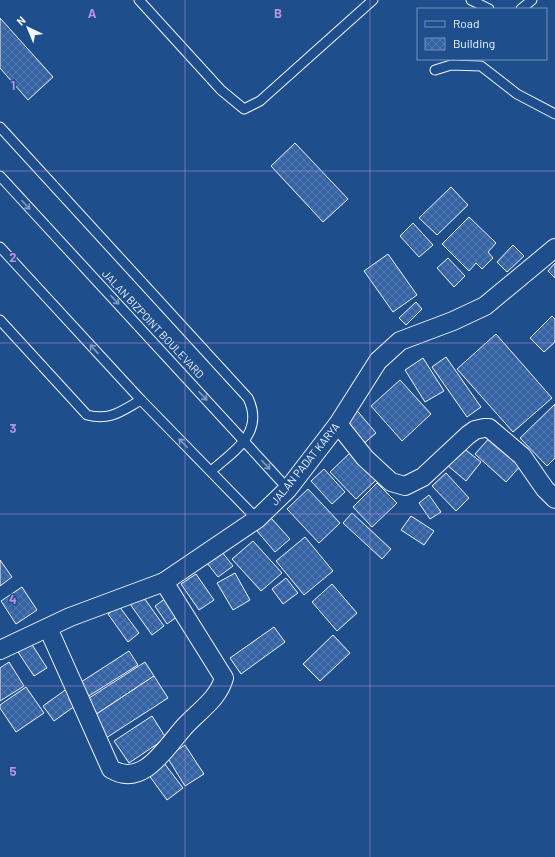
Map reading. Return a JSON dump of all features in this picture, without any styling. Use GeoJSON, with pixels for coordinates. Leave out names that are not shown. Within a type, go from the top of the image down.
{"type":"FeatureCollection","features":[{"type":"Feature","properties":{"kind":"street","name":"JALAN PADAT KARYA"},"geometry":{"type":"LineString","coordinates":[[0,650],[70,617],[164,582],[257,519],[288,489],[338,424],[378,361],[400,341],[485,306],[555,248]]}},
{"type":"Feature","properties":{"kind":"street"},"geometry":{"type":"LineString","coordinates":[[338,424],[364,458],[391,482],[406,486],[423,477],[468,435],[480,428],[489,428],[522,456],[545,489],[555,499]]}},
{"type":"Feature","properties":{"kind":"street"},"geometry":{"type":"LineString","coordinates":[[48,628],[111,769],[120,774],[132,773],[148,767],[162,755],[185,726],[207,706],[221,688],[224,678],[164,582]]}},
{"type":"Feature","properties":{"kind":"lane"},"geometry":{"type":"LineString","coordinates":[[139,0],[221,90],[244,108],[260,101],[373,0]]}},
{"type":"Feature","properties":{"kind":"lane"},"geometry":{"type":"LineString","coordinates":[[471,0],[487,8]]}},
{"type":"Feature","properties":{"kind":"lane"},"geometry":{"type":"LineString","coordinates":[[522,8],[532,0]]}},
{"type":"Feature","properties":{"kind":"lane"},"geometry":{"type":"LineString","coordinates":[[435,70],[451,65],[481,66],[517,94],[555,114]]}},
{"type":"Feature","properties":{"kind":"lane"},"geometry":{"type":"LineString","coordinates":[[0,128],[248,398],[253,408],[253,427],[244,442],[211,471]]}},
{"type":"Feature","properties":{"kind":"lane","name":"JALAN BIZPOINT BOULEVARD"},"geometry":{"type":"LineString","coordinates":[[0,176],[288,489]]}},
{"type":"Feature","properties":{"kind":"lane"},"geometry":{"type":"LineString","coordinates":[[0,248],[141,400],[257,519]]}},
{"type":"Feature","properties":{"kind":"lane"},"geometry":{"type":"LineString","coordinates":[[0,320],[87,415],[99,418],[111,417],[141,400]]}},
{"type":"Feature","properties":{"kind":"building"},"geometry":{"type":"Polygon","coordinates":[[[0,18],[53,77],[28,100],[0,68],[0,18]]]}},
{"type":"Feature","properties":{"kind":"building"},"geometry":{"type":"Polygon","coordinates":[[[295,143],[348,199],[323,222],[271,166],[295,143]]]}},
{"type":"Feature","properties":{"kind":"building"},"geometry":{"type":"Polygon","coordinates":[[[451,187],[468,205],[437,235],[419,218],[451,187]]]}},
{"type":"Feature","properties":{"kind":"building"},"geometry":{"type":"Polygon","coordinates":[[[469,217],[496,243],[488,252],[493,258],[482,269],[476,263],[469,271],[442,244],[469,217]]]}},
{"type":"Feature","properties":{"kind":"building"},"geometry":{"type":"Polygon","coordinates":[[[413,223],[433,245],[419,257],[400,236],[413,223]]]}},
{"type":"Feature","properties":{"kind":"building"},"geometry":{"type":"Polygon","coordinates":[[[513,245],[524,256],[507,272],[497,262],[513,245]]]}},
{"type":"Feature","properties":{"kind":"building"},"geometry":{"type":"Polygon","coordinates":[[[388,254],[417,295],[393,312],[364,271],[388,254]]]}},
{"type":"Feature","properties":{"kind":"building"},"geometry":{"type":"Polygon","coordinates":[[[448,258],[465,276],[454,287],[437,268],[448,258]]]}},
{"type":"Feature","properties":{"kind":"building"},"geometry":{"type":"Polygon","coordinates":[[[555,263],[555,278],[548,271],[555,263]]]}},
{"type":"Feature","properties":{"kind":"building"},"geometry":{"type":"Polygon","coordinates":[[[416,302],[422,309],[406,325],[399,318],[416,302]]]}},
{"type":"Feature","properties":{"kind":"building"},"geometry":{"type":"Polygon","coordinates":[[[552,316],[555,319],[555,342],[544,352],[530,338],[552,316]]]}},
{"type":"Feature","properties":{"kind":"building"},"geometry":{"type":"Polygon","coordinates":[[[496,334],[552,398],[513,432],[457,369],[496,334]]]}},
{"type":"Feature","properties":{"kind":"building"},"geometry":{"type":"Polygon","coordinates":[[[446,357],[481,407],[467,417],[432,367],[446,357]]]}},
{"type":"Feature","properties":{"kind":"building"},"geometry":{"type":"Polygon","coordinates":[[[423,358],[444,391],[425,402],[405,370],[423,358]]]}},
{"type":"Feature","properties":{"kind":"building"},"geometry":{"type":"Polygon","coordinates":[[[400,380],[431,414],[402,441],[371,406],[400,380]]]}},
{"type":"Feature","properties":{"kind":"building"},"geometry":{"type":"Polygon","coordinates":[[[555,404],[555,458],[547,466],[520,438],[555,404]]]}},
{"type":"Feature","properties":{"kind":"building"},"geometry":{"type":"Polygon","coordinates":[[[354,407],[376,433],[361,446],[340,426],[354,407]]]}},
{"type":"Feature","properties":{"kind":"building"},"geometry":{"type":"Polygon","coordinates":[[[493,434],[524,462],[506,482],[475,454],[493,434]]]}},
{"type":"Feature","properties":{"kind":"building"},"geometry":{"type":"Polygon","coordinates":[[[462,447],[481,462],[466,481],[447,465],[462,447]]]}},
{"type":"Feature","properties":{"kind":"building"},"geometry":{"type":"Polygon","coordinates":[[[351,452],[377,479],[356,499],[330,472],[351,452]]]}},
{"type":"Feature","properties":{"kind":"building"},"geometry":{"type":"Polygon","coordinates":[[[324,469],[345,492],[332,504],[311,481],[324,469]]]}},
{"type":"Feature","properties":{"kind":"building"},"geometry":{"type":"Polygon","coordinates":[[[446,473],[469,498],[456,511],[432,486],[446,473]]]}},
{"type":"Feature","properties":{"kind":"building"},"geometry":{"type":"Polygon","coordinates":[[[377,483],[397,503],[372,527],[353,507],[377,483]]]}},
{"type":"Feature","properties":{"kind":"building"},"geometry":{"type":"Polygon","coordinates":[[[308,489],[340,523],[319,543],[287,509],[308,489]]]}},
{"type":"Feature","properties":{"kind":"building"},"geometry":{"type":"Polygon","coordinates":[[[429,495],[441,512],[430,519],[419,503],[429,495]]]}},
{"type":"Feature","properties":{"kind":"building"},"geometry":{"type":"Polygon","coordinates":[[[352,513],[391,549],[382,559],[343,523],[352,513]]]}},
{"type":"Feature","properties":{"kind":"building"},"geometry":{"type":"Polygon","coordinates":[[[411,516],[434,531],[424,545],[401,530],[411,516]]]}},
{"type":"Feature","properties":{"kind":"building"},"geometry":{"type":"Polygon","coordinates":[[[271,518],[290,539],[275,552],[257,531],[271,518]]]}},
{"type":"Feature","properties":{"kind":"building"},"geometry":{"type":"Polygon","coordinates":[[[305,537],[333,571],[304,595],[276,561],[305,537]]]}},
{"type":"Feature","properties":{"kind":"building"},"geometry":{"type":"Polygon","coordinates":[[[253,541],[282,573],[261,591],[232,559],[253,541]]]}},
{"type":"Feature","properties":{"kind":"building"},"geometry":{"type":"Polygon","coordinates":[[[222,552],[233,566],[218,577],[207,563],[222,552]]]}},
{"type":"Feature","properties":{"kind":"building"},"geometry":{"type":"Polygon","coordinates":[[[0,560],[12,577],[0,586],[0,560]]]}},
{"type":"Feature","properties":{"kind":"building"},"geometry":{"type":"Polygon","coordinates":[[[235,573],[250,600],[233,610],[217,583],[235,573]]]}},
{"type":"Feature","properties":{"kind":"building"},"geometry":{"type":"Polygon","coordinates":[[[196,574],[214,600],[199,610],[181,584],[196,574]]]}},
{"type":"Feature","properties":{"kind":"building"},"geometry":{"type":"Polygon","coordinates":[[[286,578],[298,593],[283,604],[272,589],[286,578]]]}},
{"type":"Feature","properties":{"kind":"building"},"geometry":{"type":"Polygon","coordinates":[[[332,584],[357,613],[337,631],[312,602],[332,584]]]}},
{"type":"Feature","properties":{"kind":"building"},"geometry":{"type":"Polygon","coordinates":[[[22,587],[37,610],[16,624],[1,601],[22,587]]]}},
{"type":"Feature","properties":{"kind":"building"},"geometry":{"type":"Polygon","coordinates":[[[142,595],[164,626],[152,635],[130,604],[142,595]]]}},
{"type":"Feature","properties":{"kind":"building"},"geometry":{"type":"Polygon","coordinates":[[[169,596],[181,614],[167,624],[155,606],[169,596]]]}},
{"type":"Feature","properties":{"kind":"building"},"geometry":{"type":"Polygon","coordinates":[[[119,606],[139,633],[128,642],[108,614],[119,606]]]}},
{"type":"Feature","properties":{"kind":"building"},"geometry":{"type":"Polygon","coordinates":[[[274,627],[285,642],[241,674],[230,658],[274,627]]]}},
{"type":"Feature","properties":{"kind":"building"},"geometry":{"type":"Polygon","coordinates":[[[333,635],[350,653],[320,681],[303,664],[333,635]]]}},
{"type":"Feature","properties":{"kind":"building"},"geometry":{"type":"Polygon","coordinates":[[[31,643],[47,668],[34,676],[18,652],[31,643]]]}},
{"type":"Feature","properties":{"kind":"building"},"geometry":{"type":"Polygon","coordinates":[[[129,651],[138,665],[87,697],[78,684],[129,651]]]}},
{"type":"Feature","properties":{"kind":"building"},"geometry":{"type":"Polygon","coordinates":[[[9,662],[24,686],[0,701],[0,668],[9,662]]]}},
{"type":"Feature","properties":{"kind":"building"},"geometry":{"type":"Polygon","coordinates":[[[145,662],[154,676],[92,717],[83,702],[145,662]]]}},
{"type":"Feature","properties":{"kind":"building"},"geometry":{"type":"Polygon","coordinates":[[[154,676],[168,698],[106,738],[92,717],[154,676]]]}},
{"type":"Feature","properties":{"kind":"building"},"geometry":{"type":"Polygon","coordinates":[[[26,687],[44,713],[16,732],[0,708],[0,705],[26,687]]]}},
{"type":"Feature","properties":{"kind":"building"},"geometry":{"type":"Polygon","coordinates":[[[68,688],[79,703],[54,721],[43,706],[68,688]]]}},
{"type":"Feature","properties":{"kind":"building"},"geometry":{"type":"Polygon","coordinates":[[[152,716],[166,738],[129,763],[114,741],[152,716]]]}},
{"type":"Feature","properties":{"kind":"building"},"geometry":{"type":"Polygon","coordinates":[[[185,745],[204,774],[185,786],[167,757],[185,745]]]}},
{"type":"Feature","properties":{"kind":"building"},"geometry":{"type":"Polygon","coordinates":[[[164,763],[183,788],[167,800],[148,774],[164,763]]]}}]}
